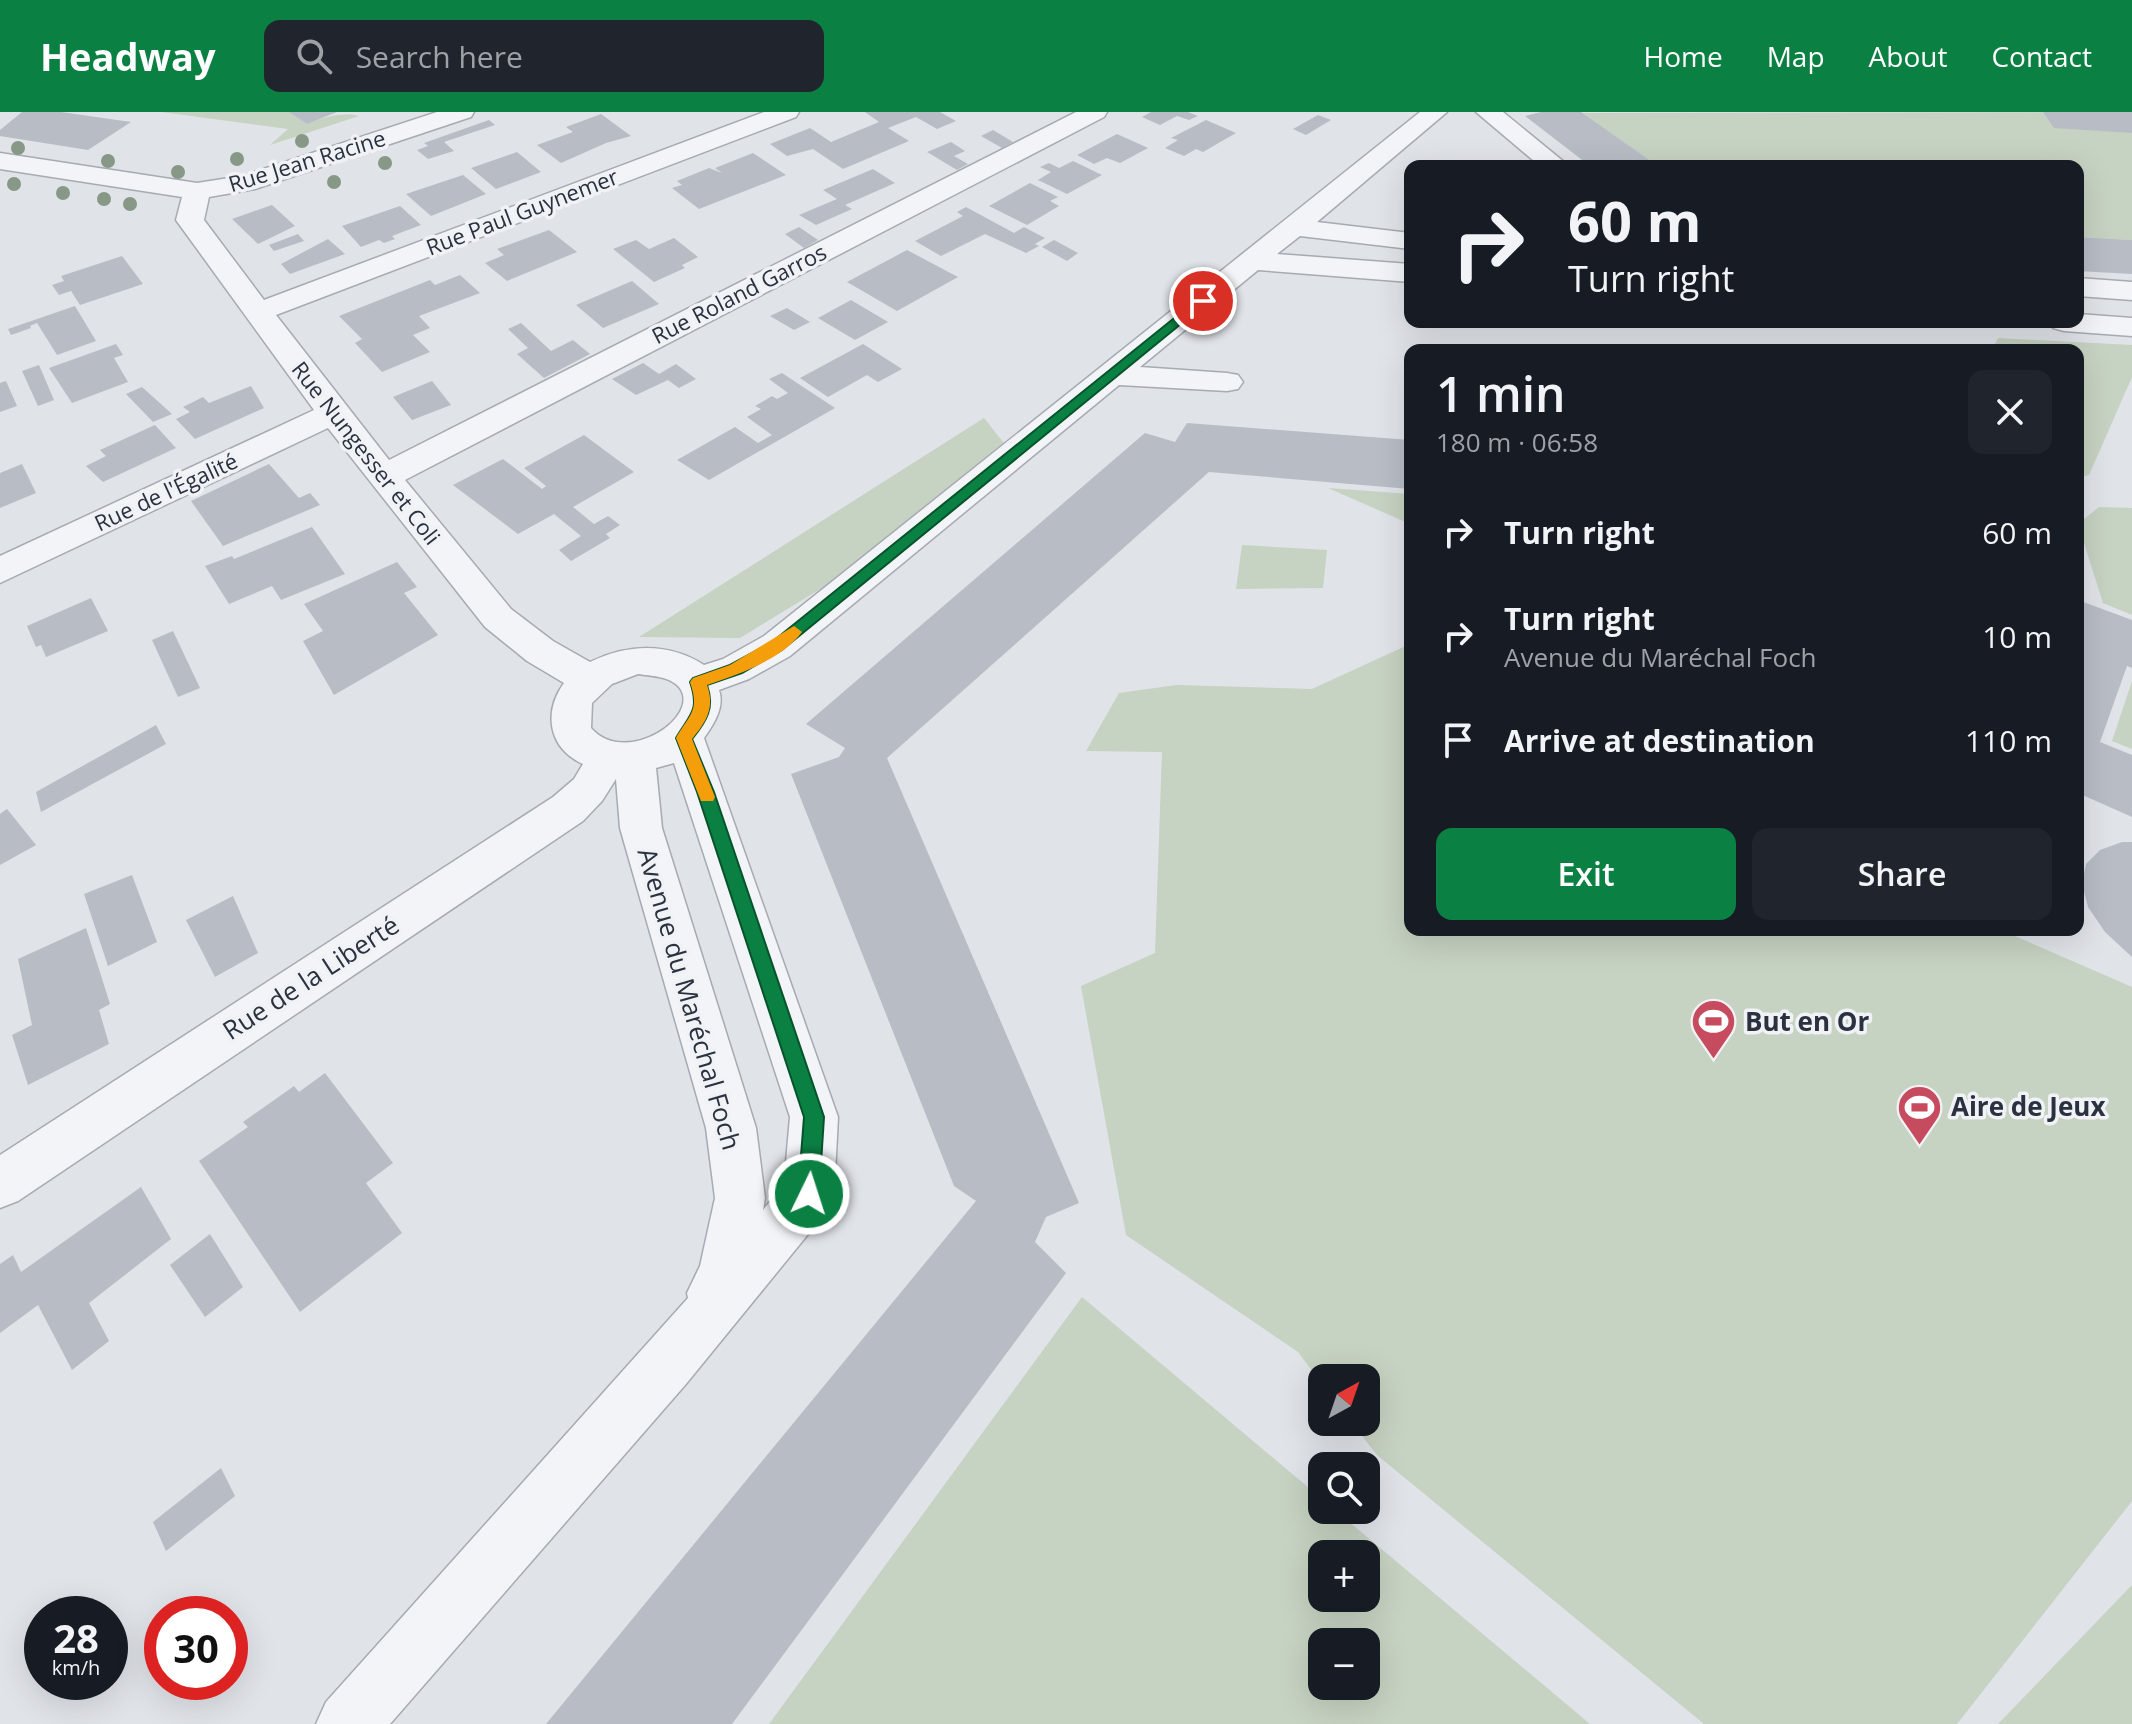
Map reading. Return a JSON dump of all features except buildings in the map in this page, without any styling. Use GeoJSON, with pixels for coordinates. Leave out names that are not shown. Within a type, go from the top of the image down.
{"type":"FeatureCollection","features":[{"type":"Feature","properties":{"kind":"street","name":"Rue Jean Racine"},"geometry":{"type":"LineString","coordinates":[[0,161],[197,191],[246,183],[428,116],[462,112]]}},
{"type":"Feature","properties":{"kind":"street","name":"Rue Paul Guynemer"},"geometry":{"type":"LineString","coordinates":[[258,312],[787,112]]}},
{"type":"Feature","properties":{"kind":"street","name":"Rue Roland Garros"},"geometry":{"type":"LineString","coordinates":[[383,477],[1095,112]]}},
{"type":"Feature","properties":{"kind":"street"},"geometry":{"type":"LineString","coordinates":[[698,682],[736,669],[777,646],[1435,112]]}},
{"type":"Feature","properties":{"kind":"street"},"geometry":{"type":"LineString","coordinates":[[1488,112],[1548,160]]}},
{"type":"Feature","properties":{"kind":"street","name":"Rue Nungesser et Coli"},"geometry":{"type":"LineString","coordinates":[[197,191],[190,220],[383,477],[498,618],[540,651],[590,680]]}},
{"type":"Feature","properties":{"kind":"street"},"geometry":{"type":"LineString","coordinates":[[1294,227],[1404,240]]}},
{"type":"Feature","properties":{"kind":"street"},"geometry":{"type":"LineString","coordinates":[[1251,261],[1404,273]]}},
{"type":"Feature","properties":{"kind":"street"},"geometry":{"type":"LineString","coordinates":[[2084,287],[2132,291]]}},
{"type":"Feature","properties":{"kind":"street"},"geometry":{"type":"LineString","coordinates":[[2084,323],[2132,327]]}},
{"type":"Feature","properties":{"kind":"street"},"geometry":{"type":"LineString","coordinates":[[1111,375],[1227,382]]}},
{"type":"Feature","properties":{"kind":"street","name":"Rue de l'Égalité"},"geometry":{"type":"LineString","coordinates":[[0,571],[333,413]]}},
{"type":"Feature","properties":{"kind":"street"},"geometry":{"type":"LineString","coordinates":[[663,661],[684,668],[698,682],[704,699],[699,719],[684,738],[662,751],[622,758],[586,750],[572,735],[568,717],[575,697],[590,680],[626,663],[663,661]]}},
{"type":"Feature","properties":{"kind":"street","name":"Avenue du Maréchal Foch"},"geometry":{"type":"LineString","coordinates":[[348,1724],[667,1365],[809,1194],[814,1117],[684,738]]}},
{"type":"Feature","properties":{"kind":"street","name":"Rue de la Liberté"},"geometry":{"type":"LineString","coordinates":[[0,1184],[568,809],[622,758]]}},
{"type":"Feature","properties":{"kind":"street","name":"Avenue du Maréchal Foch"},"geometry":{"type":"LineString","coordinates":[[622,758],[731,1128],[740,1198],[724,1277],[667,1365]]}},
{"type":"Feature","properties":{"kind":"green space"},"geometry":{"type":"Polygon","coordinates":[[[162,112],[290,112],[307,124],[333,116],[359,116],[270,145],[288,129],[162,112]]]}},
{"type":"Feature","properties":{"kind":"green space"},"geometry":{"type":"Polygon","coordinates":[[[2132,112],[2132,240],[2084,237],[2084,160],[1649,160],[1582,113],[2132,112]]]}},
{"type":"Feature","properties":{"kind":"green space"},"geometry":{"type":"Polygon","coordinates":[[[1998,338],[2132,345],[2132,377],[2089,475],[2084,476],[2084,344],[1995,344],[1998,338]]]}},
{"type":"Feature","properties":{"kind":"green space"},"geometry":{"type":"Polygon","coordinates":[[[984,418],[1007,447],[858,566],[740,638],[639,637],[984,418]]]}},
{"type":"Feature","properties":{"kind":"green space"},"geometry":{"type":"Polygon","coordinates":[[[1328,488],[1404,494],[1404,521],[1328,488]]]}},
{"type":"Feature","properties":{"kind":"green space"},"geometry":{"type":"Polygon","coordinates":[[[2099,507],[2132,508],[2132,615],[2103,603],[2084,543],[2084,519],[2099,507]]]}},
{"type":"Feature","properties":{"kind":"green space"},"geometry":{"type":"Polygon","coordinates":[[[1242,545],[1327,550],[1323,588],[1236,589],[1242,545]]]}},
{"type":"Feature","properties":{"kind":"green space"},"geometry":{"type":"Polygon","coordinates":[[[1404,647],[1404,936],[2015,936],[2132,987],[2132,1501],[1957,1724],[1704,1724],[1380,1457],[1380,1452],[1375,1452],[1362,1436],[1380,1436],[1380,1364],[1308,1365],[1298,1352],[1126,1235],[1081,986],[1155,953],[1162,752],[1086,751],[1119,693],[1177,685],[1312,689],[1404,647]]]}},
{"type":"Feature","properties":{"kind":"green space"},"geometry":{"type":"Polygon","coordinates":[[[2132,681],[2132,749],[2112,741],[2132,681]]]}},
{"type":"Feature","properties":{"kind":"green space"},"geometry":{"type":"Polygon","coordinates":[[[1082,1297],[1308,1487],[1308,1524],[1352,1524],[1371,1540],[1308,1540],[1308,1612],[1380,1612],[1380,1548],[1590,1724],[769,1724],[1082,1297]]]}},
{"type":"Feature","properties":{"kind":"green space"},"geometry":{"type":"Polygon","coordinates":[[[2132,1585],[2132,1724],[1998,1724],[2132,1585]]]}},
{"type":"Feature","properties":{"kind":"slow traffic"},"geometry":{"type":"LineString","coordinates":[[707,797],[684,738],[699,719],[704,699],[698,682],[736,669],[777,646],[794,632]]}},
{"type":"Feature","properties":{"kind":"place","name":"But en Or"},"geometry":{"type":"Point","coordinates":[1714,1061]}},
{"type":"Feature","properties":{"kind":"place","name":"Aire de Jeux"},"geometry":{"type":"Point","coordinates":[1920,1146]}},
{"type":"Feature","properties":{"kind":"route"},"geometry":{"type":"LineString","coordinates":[[809,1194],[814,1117],[796,1057],[684,738],[699,719],[704,699],[698,682],[736,669],[777,646],[1203,301]]}}]}
